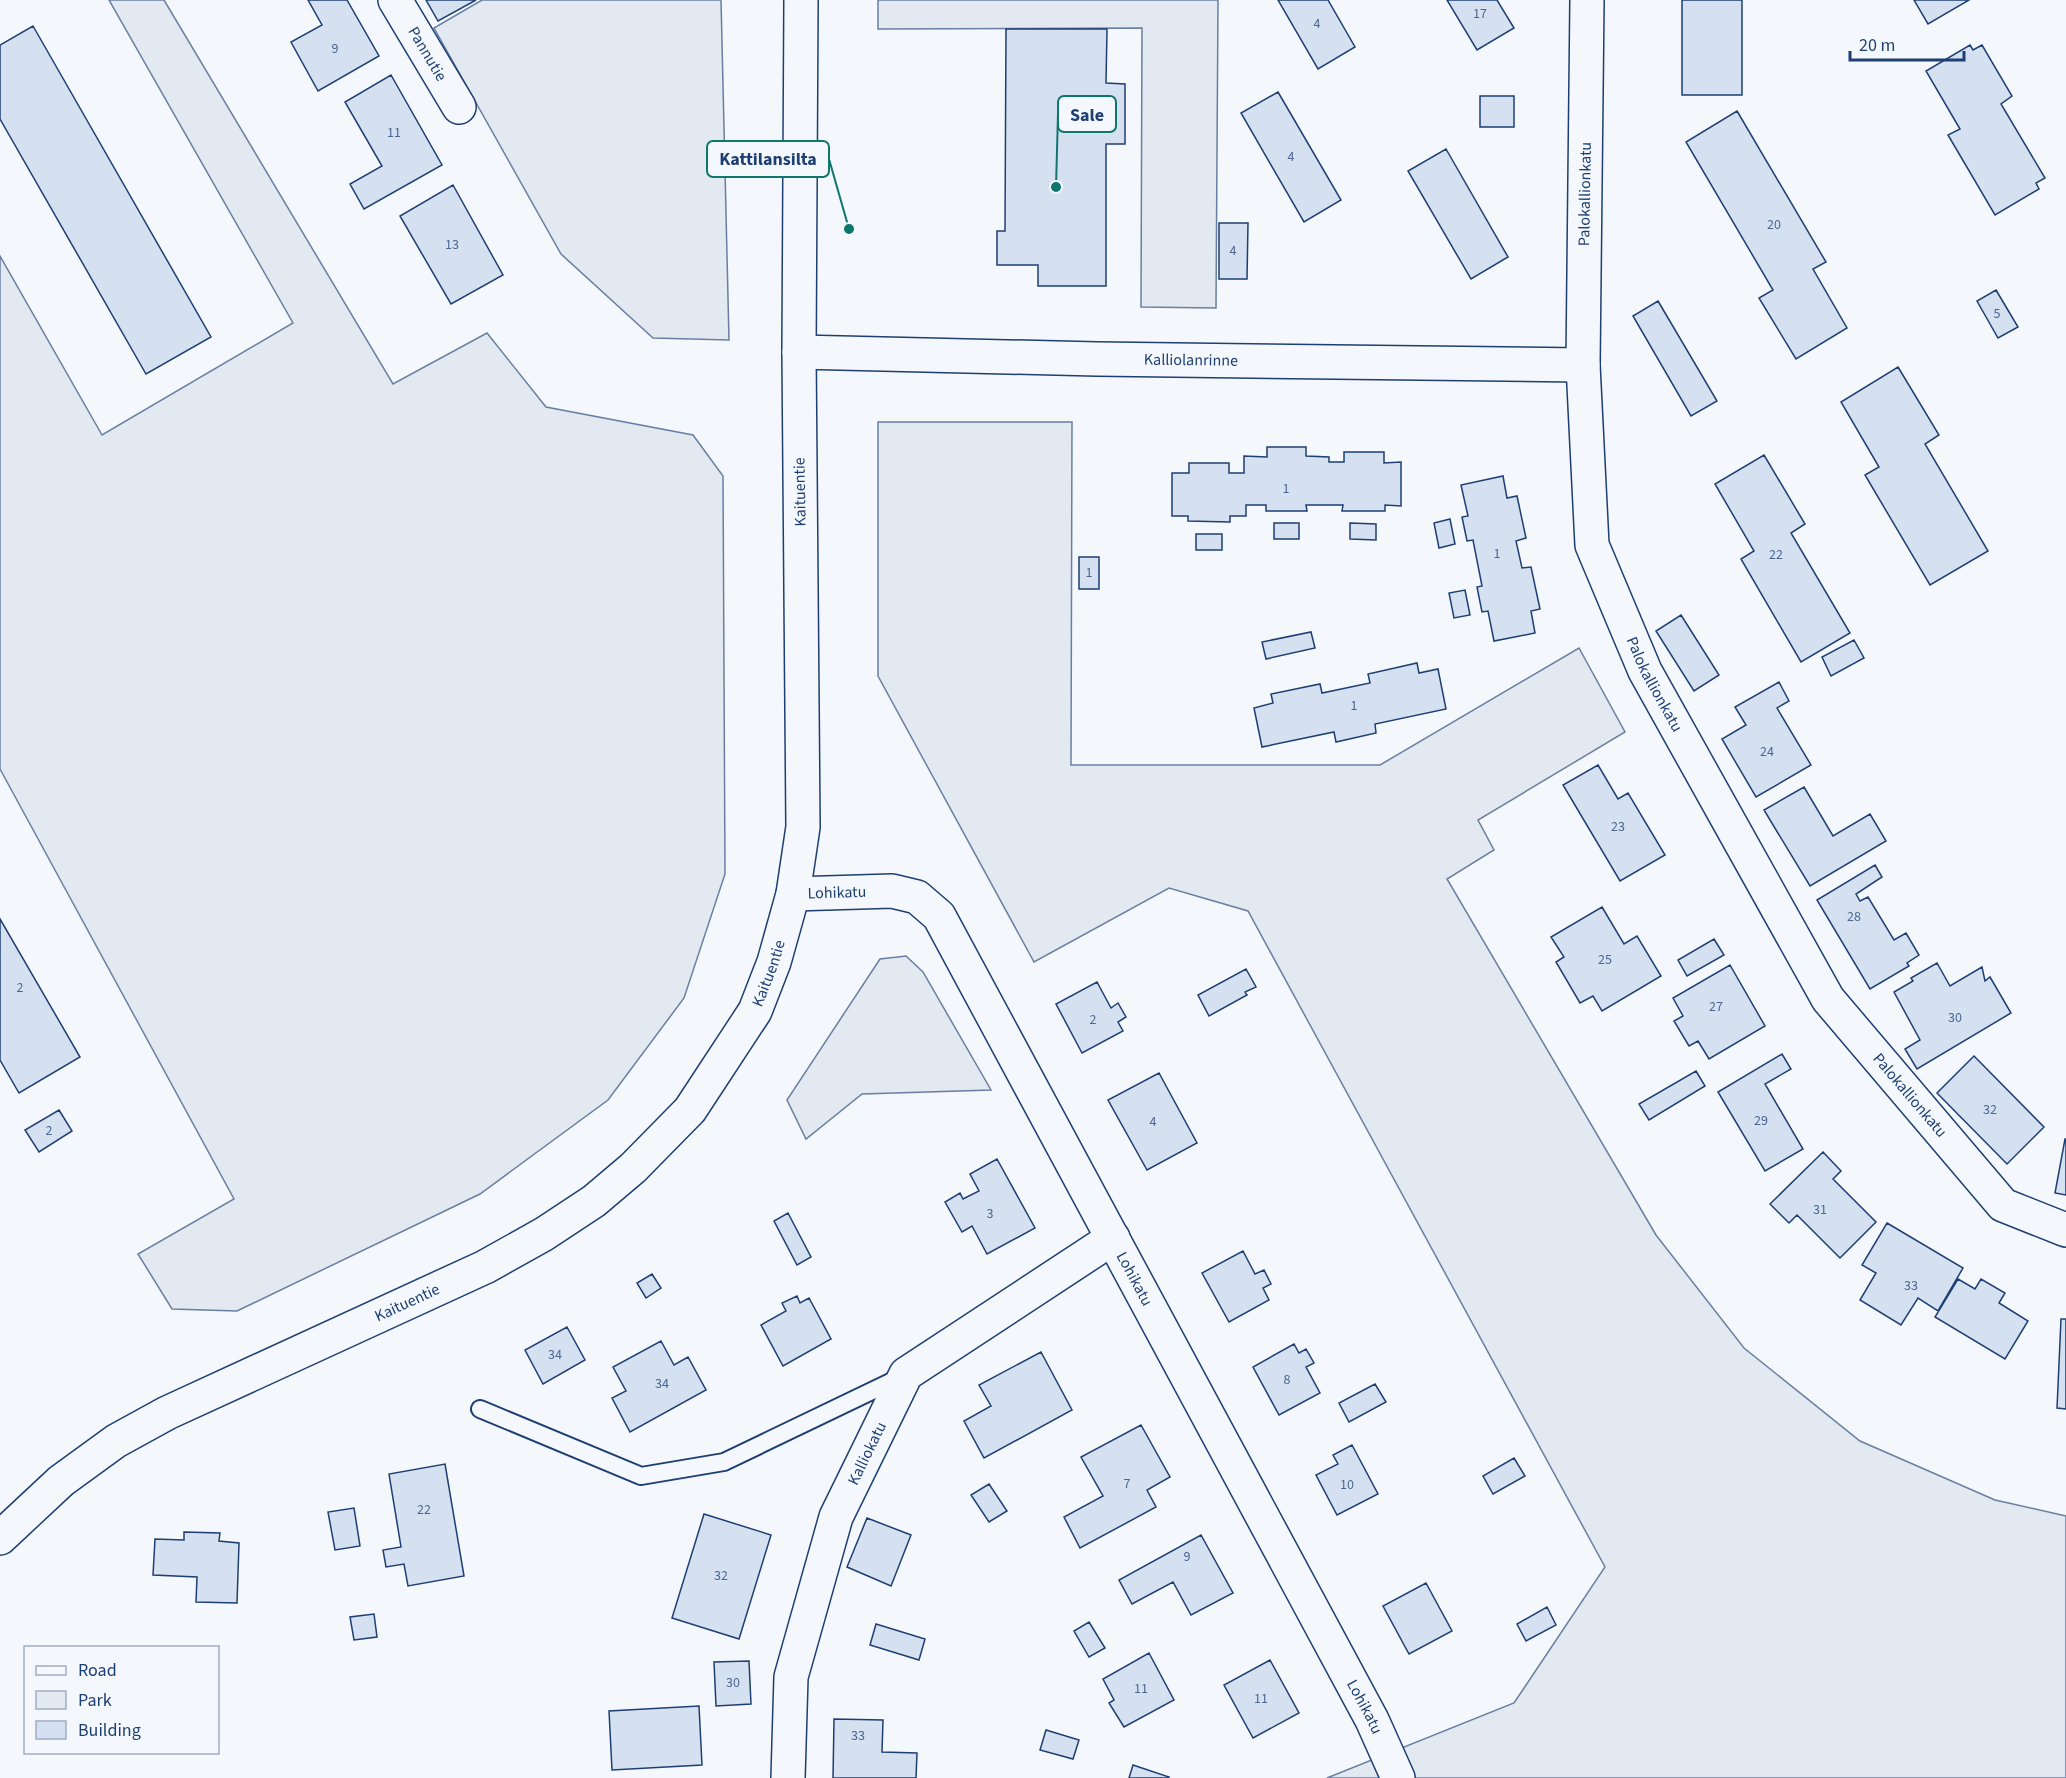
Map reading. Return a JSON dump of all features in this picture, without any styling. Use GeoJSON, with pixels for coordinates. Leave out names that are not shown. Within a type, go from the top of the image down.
{"type":"FeatureCollection","features":[{"type":"Feature","properties":{"kind":"street","name":"Pannutie"},"geometry":{"type":"LineString","coordinates":[[396,0],[459,108]]}},
{"type":"Feature","properties":{"kind":"street","name":"Kaituentie"},"geometry":{"type":"LineString","coordinates":[[0,1538],[61,1481],[116,1441],[167,1413],[485,1267],[544,1234],[594,1201],[633,1168],[690,1110],[754,1011],[774,962],[793,894],[803,827],[799,352],[801,0]]}},
{"type":"Feature","properties":{"kind":"street","name":"Palokallionkatu"},"geometry":{"type":"LineString","coordinates":[[1587,0],[1583,365],[1592,545],[1645,671],[1828,999],[2003,1205],[2066,1230]]}},
{"type":"Feature","properties":{"kind":"street","name":"Kalliolanrinne"},"geometry":{"type":"LineString","coordinates":[[799,352],[1097,359],[1583,365]]}},
{"type":"Feature","properties":{"kind":"street","name":"Lohikatu"},"geometry":{"type":"LineString","coordinates":[[793,894],[892,891],[917,897],[939,916],[1372,1720],[1398,1778]]}},
{"type":"Feature","properties":{"kind":"street"},"geometry":{"type":"LineString","coordinates":[[906,1374],[1113,1238]]}},
{"type":"Feature","properties":{"kind":"street","name":"Kalliokatu"},"geometry":{"type":"LineString","coordinates":[[788,1778],[790,1677],[836,1517],[906,1374]]}},
{"type":"Feature","properties":{"kind":"lane"},"geometry":{"type":"LineString","coordinates":[[480,1409],[641,1476],[724,1462],[906,1374]]}},
{"type":"Feature","properties":{"kind":"green space"},"geometry":{"type":"Polygon","coordinates":[[[109,0],[164,0],[393,384],[487,333],[546,407],[693,435],[723,476],[725,874],[684,998],[608,1100],[480,1194],[237,1311],[172,1309],[138,1254],[234,1199],[0,769],[0,256],[102,435],[293,323],[109,0]]]}},
{"type":"Feature","properties":{"kind":"green space"},"geometry":{"type":"Polygon","coordinates":[[[482,0],[721,0],[729,340],[653,338],[561,254],[434,28],[482,0]]]}},
{"type":"Feature","properties":{"kind":"green space"},"geometry":{"type":"Polygon","coordinates":[[[878,0],[1218,0],[1216,308],[1141,307],[1142,28],[878,29],[878,0]]]}},
{"type":"Feature","properties":{"kind":"green space"},"geometry":{"type":"Polygon","coordinates":[[[878,422],[1072,422],[1071,765],[1380,765],[1579,648],[1625,732],[1478,820],[1494,850],[1447,879],[1656,1235],[1744,1348],[1860,1441],[1995,1500],[2066,1516],[2066,1778],[1327,1778],[1514,1703],[1605,1567],[1248,911],[1169,888],[1034,962],[878,676],[878,422]]]}},
{"type":"Feature","properties":{"kind":"green space"},"geometry":{"type":"Polygon","coordinates":[[[906,956],[923,972],[991,1090],[862,1094],[806,1139],[787,1100],[880,959],[906,956]]]}},
{"type":"Feature","properties":{"kind":"building"},"geometry":{"type":"Polygon","coordinates":[[[308,0],[347,0],[379,56],[318,91],[291,42],[322,25],[308,0]]]}},
{"type":"Feature","properties":{"kind":"building"},"geometry":{"type":"Polygon","coordinates":[[[426,0],[476,0],[438,21],[426,0]]]}},
{"type":"Feature","properties":{"kind":"building"},"geometry":{"type":"Polygon","coordinates":[[[1278,0],[1328,0],[1355,47],[1318,69],[1278,0]]]}},
{"type":"Feature","properties":{"kind":"building"},"geometry":{"type":"Polygon","coordinates":[[[1447,0],[1497,0],[1514,28],[1477,50],[1447,0]]]}},
{"type":"Feature","properties":{"kind":"building"},"geometry":{"type":"Polygon","coordinates":[[[1682,0],[1742,0],[1742,95],[1682,95],[1682,0]]]}},
{"type":"Feature","properties":{"kind":"building"},"geometry":{"type":"Polygon","coordinates":[[[1914,0],[1969,0],[1928,24],[1914,0]]]}},
{"type":"Feature","properties":{"kind":"building"},"geometry":{"type":"Polygon","coordinates":[[[33,26],[211,337],[146,374],[0,119],[0,45],[33,26]]]}},
{"type":"Feature","properties":{"kind":"building"},"geometry":{"type":"Polygon","coordinates":[[[1006,29],[1107,29],[1106,83],[1125,84],[1125,144],[1106,144],[1106,286],[1038,286],[1038,265],[997,265],[997,231],[1005,231],[1006,29]]]}},
{"type":"Feature","properties":{"kind":"building"},"geometry":{"type":"Polygon","coordinates":[[[1970,45],[1973,50],[1982,45],[2012,96],[2001,104],[2045,178],[2036,183],[2039,189],[1995,215],[1948,135],[1960,129],[1926,71],[1970,45]]]}},
{"type":"Feature","properties":{"kind":"building"},"geometry":{"type":"Polygon","coordinates":[[[391,75],[442,165],[364,209],[350,184],[382,166],[345,102],[391,75]]]}},
{"type":"Feature","properties":{"kind":"building"},"geometry":{"type":"Polygon","coordinates":[[[1278,92],[1341,200],[1304,222],[1241,113],[1278,92]]]}},
{"type":"Feature","properties":{"kind":"building"},"geometry":{"type":"Polygon","coordinates":[[[1480,96],[1514,96],[1514,127],[1480,127],[1480,96]]]}},
{"type":"Feature","properties":{"kind":"building"},"geometry":{"type":"Polygon","coordinates":[[[1737,111],[1826,262],[1813,269],[1847,328],[1796,359],[1759,298],[1773,290],[1686,142],[1737,111]]]}},
{"type":"Feature","properties":{"kind":"building"},"geometry":{"type":"Polygon","coordinates":[[[1446,149],[1508,257],[1471,279],[1408,171],[1446,149]]]}},
{"type":"Feature","properties":{"kind":"building"},"geometry":{"type":"Polygon","coordinates":[[[453,185],[503,275],[451,304],[400,216],[453,185]]]}},
{"type":"Feature","properties":{"kind":"building"},"geometry":{"type":"Polygon","coordinates":[[[1219,223],[1248,223],[1247,279],[1219,279],[1219,223]]]}},
{"type":"Feature","properties":{"kind":"building"},"geometry":{"type":"Polygon","coordinates":[[[1996,290],[2018,327],[1998,338],[1977,301],[1996,290]]]}},
{"type":"Feature","properties":{"kind":"building"},"geometry":{"type":"Polygon","coordinates":[[[1658,301],[1717,401],[1691,416],[1633,316],[1658,301]]]}},
{"type":"Feature","properties":{"kind":"building"},"geometry":{"type":"Polygon","coordinates":[[[1898,367],[1939,435],[1925,444],[1988,551],[1930,585],[1865,475],[1879,467],[1841,402],[1898,367]]]}},
{"type":"Feature","properties":{"kind":"building"},"geometry":{"type":"Polygon","coordinates":[[[1267,447],[1306,447],[1306,456],[1329,457],[1329,462],[1344,462],[1344,452],[1384,452],[1384,463],[1401,462],[1401,506],[1385,505],[1385,511],[1342,511],[1343,505],[1306,505],[1307,511],[1266,511],[1266,505],[1246,505],[1246,516],[1230,516],[1230,522],[1188,521],[1188,516],[1172,516],[1172,473],[1189,473],[1189,463],[1229,463],[1229,473],[1244,473],[1244,456],[1267,457],[1267,447]]]}},
{"type":"Feature","properties":{"kind":"building"},"geometry":{"type":"Polygon","coordinates":[[[1764,455],[1805,524],[1791,533],[1850,633],[1801,662],[1741,559],[1754,551],[1715,484],[1764,455]]]}},
{"type":"Feature","properties":{"kind":"building"},"geometry":{"type":"Polygon","coordinates":[[[1503,476],[1507,498],[1517,496],[1526,538],[1516,541],[1522,568],[1531,567],[1540,609],[1531,611],[1535,633],[1494,641],[1488,611],[1482,612],[1477,587],[1482,586],[1473,540],[1467,541],[1462,517],[1468,516],[1461,485],[1503,476]]]}},
{"type":"Feature","properties":{"kind":"building"},"geometry":{"type":"Polygon","coordinates":[[[1450,519],[1455,544],[1439,548],[1434,523],[1450,519]]]}},
{"type":"Feature","properties":{"kind":"building"},"geometry":{"type":"Polygon","coordinates":[[[1274,523],[1299,523],[1299,539],[1274,539],[1274,523]]]}},
{"type":"Feature","properties":{"kind":"building"},"geometry":{"type":"Polygon","coordinates":[[[1350,523],[1376,524],[1376,540],[1350,539],[1350,523]]]}},
{"type":"Feature","properties":{"kind":"building"},"geometry":{"type":"Polygon","coordinates":[[[1196,534],[1222,534],[1222,550],[1196,550],[1196,534]]]}},
{"type":"Feature","properties":{"kind":"building"},"geometry":{"type":"Polygon","coordinates":[[[1079,557],[1099,557],[1099,589],[1079,589],[1079,557]]]}},
{"type":"Feature","properties":{"kind":"building"},"geometry":{"type":"Polygon","coordinates":[[[1465,590],[1470,615],[1454,618],[1449,593],[1465,590]]]}},
{"type":"Feature","properties":{"kind":"building"},"geometry":{"type":"Polygon","coordinates":[[[1681,615],[1719,675],[1694,691],[1656,631],[1681,615]]]}},
{"type":"Feature","properties":{"kind":"building"},"geometry":{"type":"Polygon","coordinates":[[[1311,632],[1315,648],[1266,659],[1262,642],[1311,632]]]}},
{"type":"Feature","properties":{"kind":"building"},"geometry":{"type":"Polygon","coordinates":[[[1854,640],[1864,658],[1831,676],[1822,657],[1854,640]]]}},
{"type":"Feature","properties":{"kind":"building"},"geometry":{"type":"Polygon","coordinates":[[[1417,663],[1419,673],[1438,669],[1446,709],[1375,724],[1376,733],[1336,742],[1334,732],[1262,747],[1254,708],[1273,703],[1271,694],[1320,684],[1322,693],[1370,683],[1368,674],[1417,663]]]}},
{"type":"Feature","properties":{"kind":"building"},"geometry":{"type":"Polygon","coordinates":[[[1779,682],[1789,701],[1777,708],[1811,765],[1756,797],[1722,739],[1746,725],[1735,707],[1779,682]]]}},
{"type":"Feature","properties":{"kind":"building"},"geometry":{"type":"Polygon","coordinates":[[[1598,765],[1618,799],[1628,793],[1665,855],[1620,881],[1563,785],[1598,765]]]}},
{"type":"Feature","properties":{"kind":"building"},"geometry":{"type":"Polygon","coordinates":[[[1804,787],[1833,836],[1870,814],[1886,841],[1810,886],[1764,810],[1804,787]]]}},
{"type":"Feature","properties":{"kind":"building"},"geometry":{"type":"Polygon","coordinates":[[[1875,865],[1882,877],[1856,894],[1860,901],[1868,897],[1894,940],[1906,933],[1919,955],[1907,963],[1909,966],[1870,989],[1817,900],[1875,865]]]}},
{"type":"Feature","properties":{"kind":"building"},"geometry":{"type":"Polygon","coordinates":[[[1602,907],[1624,944],[1637,936],[1661,976],[1602,1011],[1593,996],[1580,1003],[1556,962],[1564,957],[1551,937],[1602,907]]]}},
{"type":"Feature","properties":{"kind":"building"},"geometry":{"type":"Polygon","coordinates":[[[0,919],[80,1057],[19,1093],[0,1060],[0,919]]]}},
{"type":"Feature","properties":{"kind":"building"},"geometry":{"type":"Polygon","coordinates":[[[1714,939],[1724,955],[1687,976],[1678,960],[1714,939]]]}},
{"type":"Feature","properties":{"kind":"building"},"geometry":{"type":"Polygon","coordinates":[[[1937,963],[1950,986],[1982,967],[1985,981],[1990,977],[2011,1013],[1917,1069],[1905,1049],[1920,1040],[1894,992],[1913,981],[1911,978],[1937,963]]]}},
{"type":"Feature","properties":{"kind":"building"},"geometry":{"type":"Polygon","coordinates":[[[1730,965],[1765,1026],[1709,1059],[1698,1041],[1689,1046],[1674,1021],[1683,1016],[1673,998],[1730,965]]]}},
{"type":"Feature","properties":{"kind":"building"},"geometry":{"type":"Polygon","coordinates":[[[1246,969],[1256,987],[1245,992],[1247,995],[1209,1016],[1198,995],[1246,969]]]}},
{"type":"Feature","properties":{"kind":"building"},"geometry":{"type":"Polygon","coordinates":[[[1097,982],[1111,1008],[1118,1003],[1126,1017],[1118,1022],[1123,1031],[1082,1053],[1056,1004],[1097,982]]]}},
{"type":"Feature","properties":{"kind":"building"},"geometry":{"type":"Polygon","coordinates":[[[1782,1054],[1791,1069],[1765,1084],[1803,1149],[1765,1171],[1718,1092],[1782,1054]]]}},
{"type":"Feature","properties":{"kind":"building"},"geometry":{"type":"Polygon","coordinates":[[[1974,1056],[2044,1127],[2007,1164],[1937,1093],[1974,1056]]]}},
{"type":"Feature","properties":{"kind":"building"},"geometry":{"type":"Polygon","coordinates":[[[1696,1071],[1705,1086],[1649,1120],[1639,1104],[1696,1071]]]}},
{"type":"Feature","properties":{"kind":"building"},"geometry":{"type":"Polygon","coordinates":[[[1159,1073],[1197,1143],[1147,1170],[1108,1100],[1159,1073]]]}},
{"type":"Feature","properties":{"kind":"building"},"geometry":{"type":"Polygon","coordinates":[[[59,1110],[72,1131],[39,1152],[25,1130],[59,1110]]]}},
{"type":"Feature","properties":{"kind":"building"},"geometry":{"type":"Polygon","coordinates":[[[2066,1139],[2066,1195],[2055,1193],[2066,1139]]]}},
{"type":"Feature","properties":{"kind":"building"},"geometry":{"type":"Polygon","coordinates":[[[1823,1152],[1841,1171],[1833,1179],[1876,1222],[1840,1258],[1797,1215],[1789,1223],[1770,1204],[1823,1152]]]}},
{"type":"Feature","properties":{"kind":"building"},"geometry":{"type":"Polygon","coordinates":[[[997,1159],[1035,1228],[987,1254],[972,1226],[962,1232],[945,1202],[960,1193],[963,1199],[979,1191],[970,1174],[997,1159]]]}},
{"type":"Feature","properties":{"kind":"building"},"geometry":{"type":"Polygon","coordinates":[[[788,1213],[811,1257],[797,1265],[774,1221],[788,1213]]]}},
{"type":"Feature","properties":{"kind":"building"},"geometry":{"type":"Polygon","coordinates":[[[1887,1223],[1963,1268],[1938,1311],[1918,1298],[1901,1325],[1860,1300],[1876,1273],[1862,1265],[1887,1223]]]}},
{"type":"Feature","properties":{"kind":"building"},"geometry":{"type":"Polygon","coordinates":[[[1243,1251],[1255,1274],[1264,1270],[1271,1284],[1263,1288],[1269,1300],[1229,1322],[1202,1273],[1243,1251]]]}},
{"type":"Feature","properties":{"kind":"building"},"geometry":{"type":"Polygon","coordinates":[[[652,1274],[661,1288],[646,1298],[637,1283],[652,1274]]]}},
{"type":"Feature","properties":{"kind":"building"},"geometry":{"type":"Polygon","coordinates":[[[1958,1279],[1975,1289],[1981,1279],[2005,1293],[1999,1303],[2028,1321],[2005,1359],[1935,1317],[1958,1279]]]}},
{"type":"Feature","properties":{"kind":"building"},"geometry":{"type":"Polygon","coordinates":[[[797,1296],[800,1303],[809,1298],[831,1339],[783,1366],[761,1325],[786,1311],[782,1303],[797,1296]]]}},
{"type":"Feature","properties":{"kind":"building"},"geometry":{"type":"Polygon","coordinates":[[[2061,1319],[2066,1319],[2066,1409],[2057,1408],[2061,1319]]]}},
{"type":"Feature","properties":{"kind":"building"},"geometry":{"type":"Polygon","coordinates":[[[567,1327],[585,1360],[543,1384],[525,1350],[567,1327]]]}},
{"type":"Feature","properties":{"kind":"building"},"geometry":{"type":"Polygon","coordinates":[[[661,1341],[674,1365],[688,1357],[706,1390],[630,1432],[612,1398],[626,1391],[613,1367],[661,1341]]]}},
{"type":"Feature","properties":{"kind":"building"},"geometry":{"type":"Polygon","coordinates":[[[1294,1344],[1299,1353],[1306,1349],[1314,1363],[1306,1367],[1320,1393],[1279,1415],[1253,1367],[1294,1344]]]}},
{"type":"Feature","properties":{"kind":"building"},"geometry":{"type":"Polygon","coordinates":[[[1041,1352],[1072,1410],[984,1458],[964,1421],[991,1406],[979,1385],[1041,1352]]]}},
{"type":"Feature","properties":{"kind":"building"},"geometry":{"type":"Polygon","coordinates":[[[1375,1384],[1386,1402],[1349,1422],[1339,1403],[1375,1384]]]}},
{"type":"Feature","properties":{"kind":"building"},"geometry":{"type":"Polygon","coordinates":[[[1141,1425],[1170,1477],[1147,1490],[1156,1507],[1080,1548],[1064,1517],[1103,1496],[1081,1457],[1141,1425]]]}},
{"type":"Feature","properties":{"kind":"building"},"geometry":{"type":"Polygon","coordinates":[[[1352,1445],[1378,1494],[1337,1515],[1316,1475],[1338,1464],[1333,1455],[1352,1445]]]}},
{"type":"Feature","properties":{"kind":"building"},"geometry":{"type":"Polygon","coordinates":[[[1514,1458],[1525,1476],[1493,1494],[1483,1476],[1514,1458]]]}},
{"type":"Feature","properties":{"kind":"building"},"geometry":{"type":"Polygon","coordinates":[[[445,1464],[464,1576],[408,1586],[404,1564],[386,1567],[383,1550],[401,1547],[389,1474],[445,1464]]]}},
{"type":"Feature","properties":{"kind":"building"},"geometry":{"type":"Polygon","coordinates":[[[989,1484],[1007,1511],[989,1522],[971,1495],[989,1484]]]}},
{"type":"Feature","properties":{"kind":"building"},"geometry":{"type":"Polygon","coordinates":[[[354,1508],[360,1546],[335,1550],[328,1512],[354,1508]]]}},
{"type":"Feature","properties":{"kind":"building"},"geometry":{"type":"Polygon","coordinates":[[[704,1514],[771,1535],[739,1639],[672,1618],[704,1514]]]}},
{"type":"Feature","properties":{"kind":"building"},"geometry":{"type":"Polygon","coordinates":[[[867,1518],[911,1535],[891,1586],[847,1567],[867,1518]]]}},
{"type":"Feature","properties":{"kind":"building"},"geometry":{"type":"Polygon","coordinates":[[[184,1532],[220,1533],[219,1541],[239,1543],[237,1603],[196,1602],[197,1577],[153,1575],[155,1539],[184,1540],[184,1532]]]}},
{"type":"Feature","properties":{"kind":"building"},"geometry":{"type":"Polygon","coordinates":[[[1201,1535],[1233,1593],[1191,1615],[1173,1582],[1132,1604],[1119,1580],[1201,1535]]]}},
{"type":"Feature","properties":{"kind":"building"},"geometry":{"type":"Polygon","coordinates":[[[1426,1583],[1452,1631],[1409,1654],[1383,1606],[1426,1583]]]}},
{"type":"Feature","properties":{"kind":"building"},"geometry":{"type":"Polygon","coordinates":[[[1547,1607],[1556,1625],[1526,1641],[1517,1624],[1547,1607]]]}},
{"type":"Feature","properties":{"kind":"building"},"geometry":{"type":"Polygon","coordinates":[[[374,1614],[377,1637],[354,1640],[350,1617],[374,1614]]]}},
{"type":"Feature","properties":{"kind":"building"},"geometry":{"type":"Polygon","coordinates":[[[1089,1622],[1105,1648],[1089,1657],[1074,1631],[1089,1622]]]}},
{"type":"Feature","properties":{"kind":"building"},"geometry":{"type":"Polygon","coordinates":[[[876,1624],[925,1639],[919,1660],[870,1645],[876,1624]]]}},
{"type":"Feature","properties":{"kind":"building"},"geometry":{"type":"Polygon","coordinates":[[[1149,1653],[1174,1700],[1124,1727],[1109,1703],[1114,1700],[1103,1679],[1149,1653]]]}},
{"type":"Feature","properties":{"kind":"building"},"geometry":{"type":"Polygon","coordinates":[[[1270,1660],[1299,1713],[1253,1738],[1224,1685],[1270,1660]]]}},
{"type":"Feature","properties":{"kind":"building"},"geometry":{"type":"Polygon","coordinates":[[[749,1661],[751,1704],[716,1706],[714,1662],[749,1661]]]}},
{"type":"Feature","properties":{"kind":"building"},"geometry":{"type":"Polygon","coordinates":[[[699,1706],[702,1765],[612,1770],[609,1711],[699,1706]]]}},
{"type":"Feature","properties":{"kind":"building"},"geometry":{"type":"Polygon","coordinates":[[[834,1719],[883,1720],[882,1752],[917,1753],[916,1778],[833,1778],[834,1719]]]}},
{"type":"Feature","properties":{"kind":"building"},"geometry":{"type":"Polygon","coordinates":[[[1046,1730],[1079,1740],[1073,1759],[1040,1750],[1046,1730]]]}},
{"type":"Feature","properties":{"kind":"building"},"geometry":{"type":"Polygon","coordinates":[[[1133,1765],[1169,1777],[1129,1778],[1133,1765]]]}},
{"type":"Feature","properties":{"kind":"place","name":"Sale"},"geometry":{"type":"Point","coordinates":[1056,187]}},
{"type":"Feature","properties":{"kind":"place","name":"Kattilansilta"},"geometry":{"type":"Point","coordinates":[849,229]}}]}
